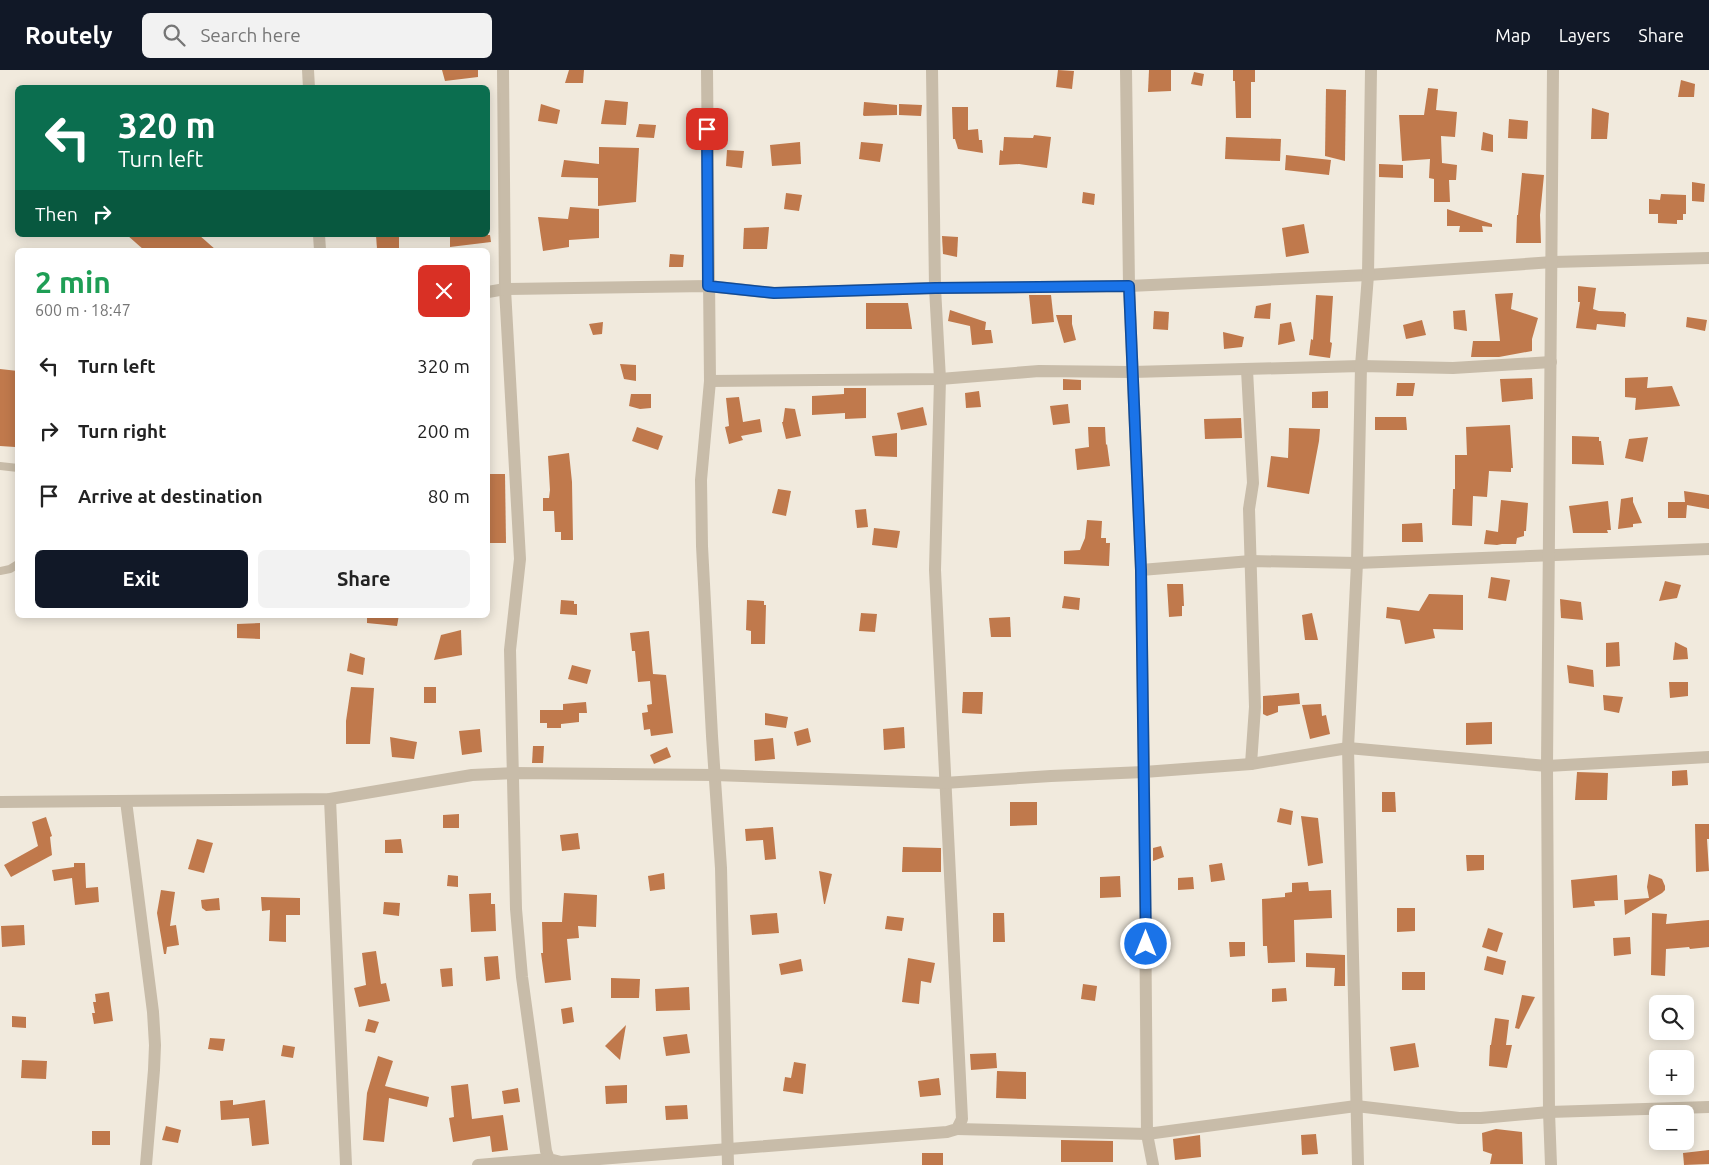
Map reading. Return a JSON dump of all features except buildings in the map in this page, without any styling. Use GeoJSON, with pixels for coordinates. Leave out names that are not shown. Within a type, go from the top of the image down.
{"type":"FeatureCollection","features":[{"type":"Feature","properties":{"kind":"street"},"geometry":{"type":"LineString","coordinates":[[308,70],[309,85]]}},
{"type":"Feature","properties":{"kind":"street"},"geometry":{"type":"LineString","coordinates":[[503,70],[505,289],[520,559],[510,650],[516,908],[522,977],[546,1151],[549,1159]]}},
{"type":"Feature","properties":{"kind":"street"},"geometry":{"type":"LineString","coordinates":[[707,70],[710,381],[701,480],[702,546],[721,868],[728,1165]]}},
{"type":"Feature","properties":{"kind":"street"},"geometry":{"type":"LineString","coordinates":[[932,70],[935,288],[940,378],[935,570],[962,1119],[957,1130]]}},
{"type":"Feature","properties":{"kind":"street"},"geometry":{"type":"LineString","coordinates":[[1126,70],[1129,286],[1141,570],[1147,1134],[1153,1165]]}},
{"type":"Feature","properties":{"kind":"street"},"geometry":{"type":"LineString","coordinates":[[1358,1165],[1348,748],[1357,563],[1361,366],[1368,275],[1371,70]]}},
{"type":"Feature","properties":{"kind":"street"},"geometry":{"type":"LineString","coordinates":[[1551,1165],[1547,766],[1553,70]]}},
{"type":"Feature","properties":{"kind":"street"},"geometry":{"type":"LineString","coordinates":[[490,292],[505,289],[708,286],[774,293],[935,288],[1129,286],[1368,275],[1552,262],[1709,258]]}},
{"type":"Feature","properties":{"kind":"street"},"geometry":{"type":"LineString","coordinates":[[710,381],[940,378],[1039,371],[1132,372],[1361,366],[1453,368],[1551,362]]}},
{"type":"Feature","properties":{"kind":"street"},"geometry":{"type":"LineString","coordinates":[[1247,370],[1253,483],[1250,500],[1250,561],[1255,707],[1251,764]]}},
{"type":"Feature","properties":{"kind":"street"},"geometry":{"type":"LineString","coordinates":[[1141,570],[1250,561],[1357,563],[1709,549]]}},
{"type":"Feature","properties":{"kind":"street"},"geometry":{"type":"LineString","coordinates":[[0,802],[330,799],[472,775],[514,773],[715,776],[944,783],[1251,764],[1348,748],[1547,766],[1709,757]]}},
{"type":"Feature","properties":{"kind":"street"},"geometry":{"type":"LineString","coordinates":[[330,799],[346,1165]]}},
{"type":"Feature","properties":{"kind":"street"},"geometry":{"type":"LineString","coordinates":[[126,801],[153,1012],[155,1045],[146,1165]]}},
{"type":"Feature","properties":{"kind":"street"},"geometry":{"type":"LineString","coordinates":[[478,1165],[549,1159],[560,1162],[728,1150],[957,1130],[1147,1134],[1356,1106],[1459,1118],[1549,1112],[1709,1107]]}},
{"type":"Feature","properties":{"kind":"lane"},"geometry":{"type":"LineString","coordinates":[[0,466],[15,468]]}},
{"type":"Feature","properties":{"kind":"lane"},"geometry":{"type":"LineString","coordinates":[[0,571],[15,566]]}},
{"type":"Feature","properties":{"kind":"route"},"geometry":{"type":"LineString","coordinates":[[707,129],[708,286],[774,293],[935,288],[1129,286],[1141,570],[1146,944]]}}]}
